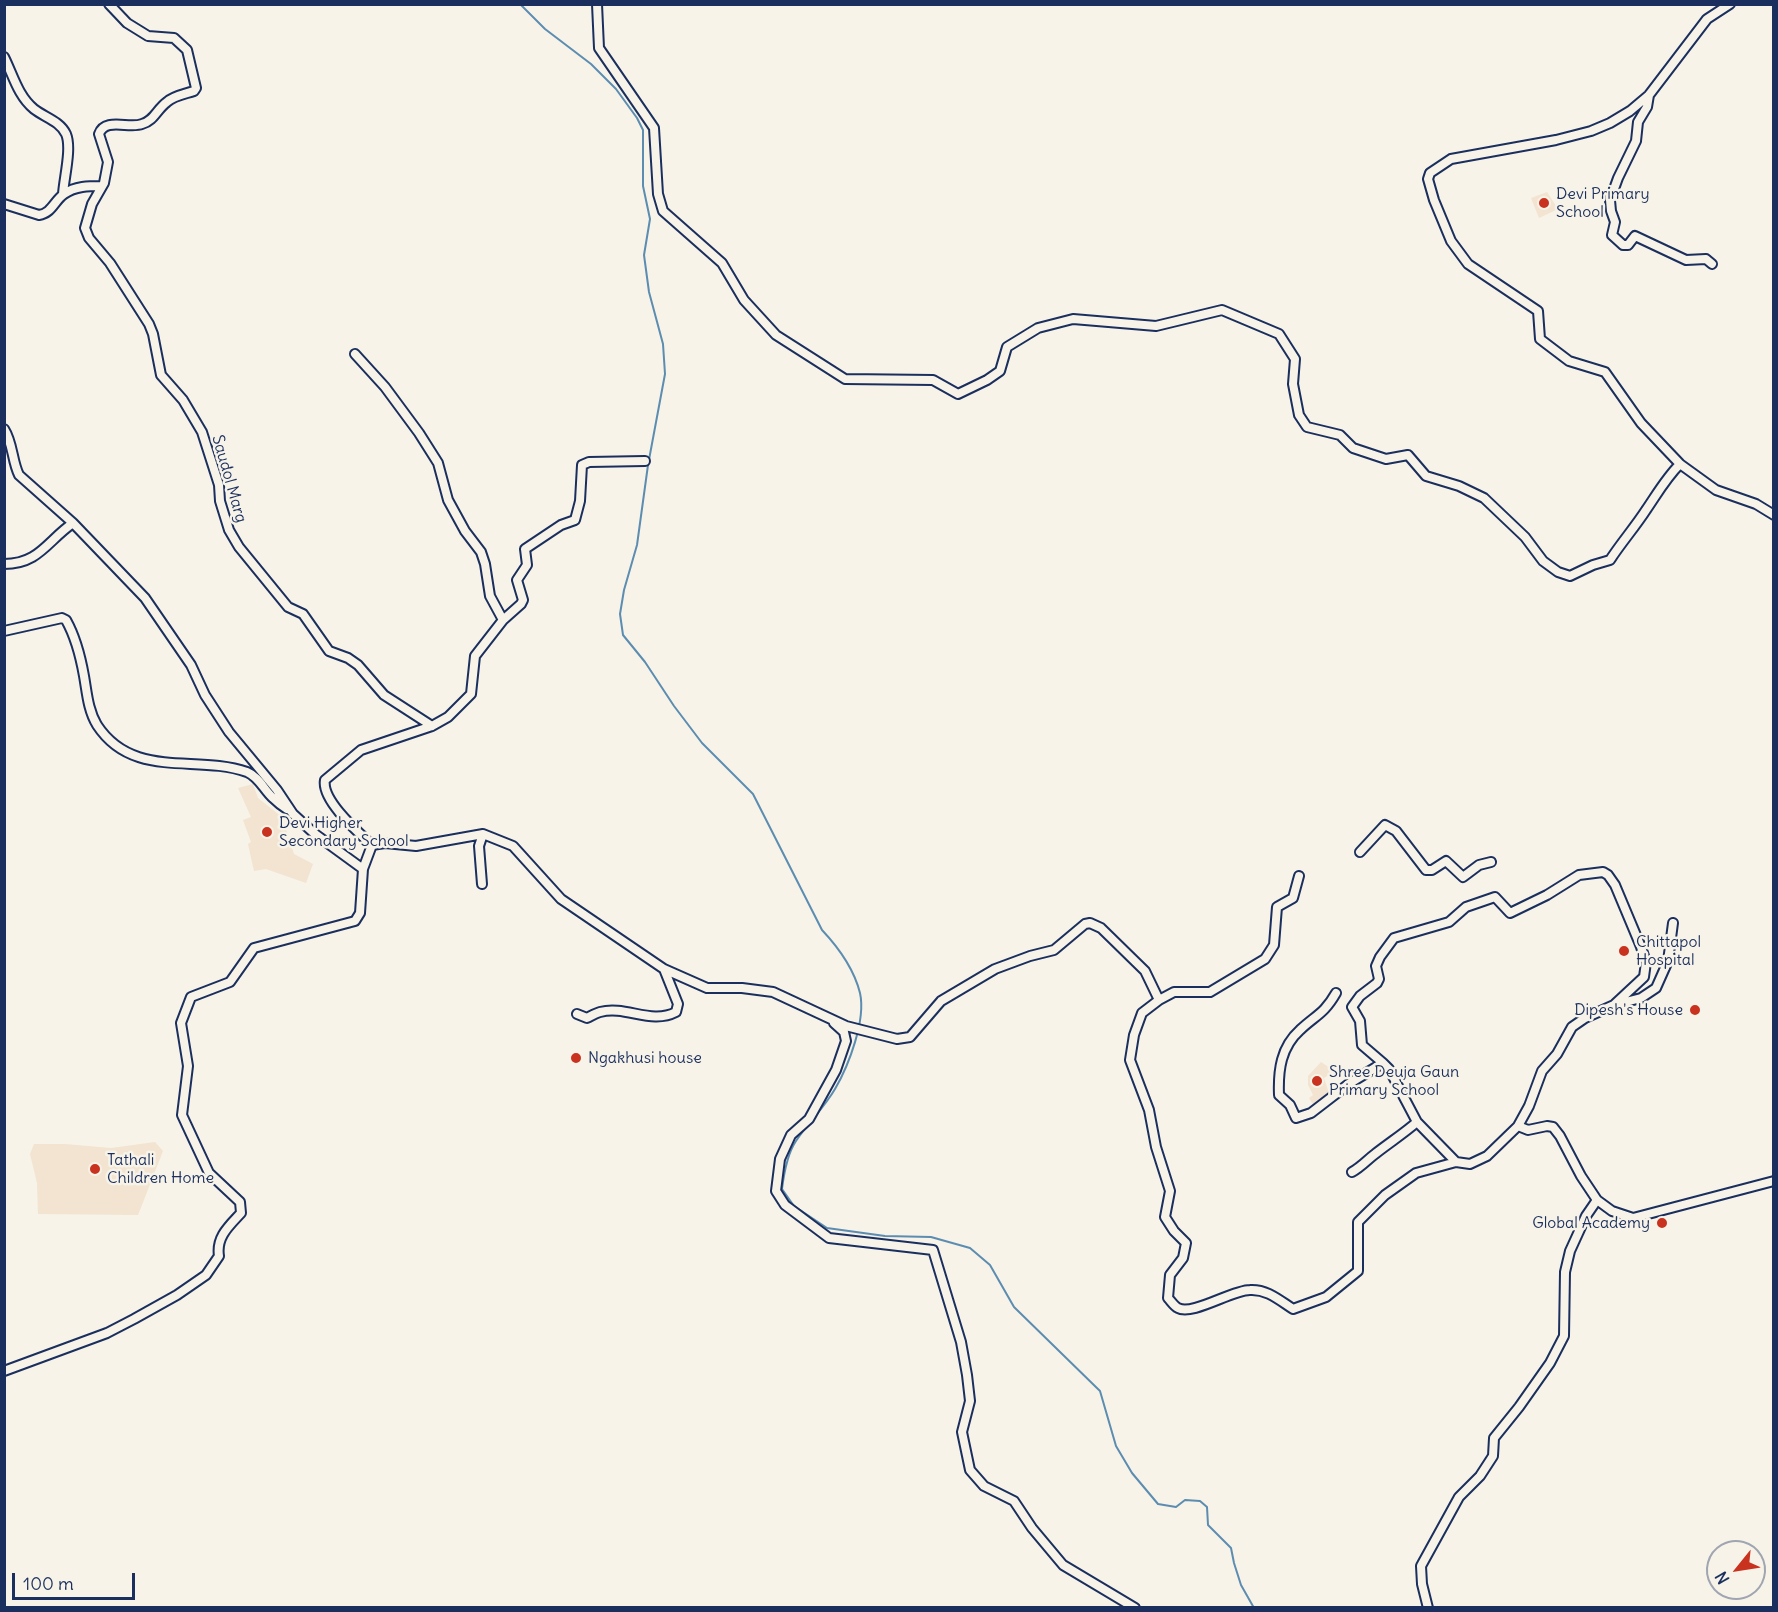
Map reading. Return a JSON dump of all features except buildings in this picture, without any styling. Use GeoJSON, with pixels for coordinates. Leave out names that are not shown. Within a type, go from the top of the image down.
{"type":"FeatureCollection","features":[{"type":"Feature","properties":{"kind":"street"},"geometry":{"type":"LineString","coordinates":[[4,204],[39,215],[43,214],[63,194],[80,187],[102,186],[108,162],[99,134],[103,127],[144,124],[152,120],[168,100],[194,91],[196,88],[187,50],[174,38],[148,36],[127,23],[109,4]]}},
{"type":"Feature","properties":{"kind":"street"},"geometry":{"type":"LineString","coordinates":[[597,4],[599,48],[654,128],[658,194],[663,211],[722,263],[744,300],[776,335],[844,379],[933,380],[957,394],[987,380],[1000,371],[1007,347],[1038,328],[1073,319],[1156,326],[1222,310],[1279,334],[1295,359],[1293,384],[1299,415],[1307,427],[1340,435],[1353,448],[1386,459],[1408,455],[1426,476],[1459,486],[1484,498],[1525,537],[1543,561],[1558,572],[1570,576],[1610,560],[1626,535],[1645,513],[1667,477],[1680,464]]}},
{"type":"Feature","properties":{"kind":"street"},"geometry":{"type":"LineString","coordinates":[[1730,4],[1707,19],[1649,95],[1630,111],[1610,123],[1591,131],[1516,148],[1451,159],[1430,173],[1428,179],[1451,241],[1467,264],[1538,311],[1540,339],[1569,361],[1605,372],[1641,423],[1680,464],[1716,490],[1756,504],[1773,515]]}},
{"type":"Feature","properties":{"kind":"street"},"geometry":{"type":"LineString","coordinates":[[4,57],[22,96],[34,109],[54,121],[66,133],[69,146],[63,194]]}},
{"type":"Feature","properties":{"kind":"street"},"geometry":{"type":"LineString","coordinates":[[1649,95],[1647,107],[1638,122],[1636,141],[1610,200],[1615,222],[1612,236],[1623,245],[1628,244],[1635,236],[1686,260],[1706,259],[1712,264]]}},
{"type":"Feature","properties":{"kind":"street","name":"Saudol Marg"},"geometry":{"type":"LineString","coordinates":[[102,186],[88,215],[85,228],[89,238],[110,263],[149,324],[161,375],[183,400],[202,432],[219,485],[220,501],[229,530],[239,548],[288,607],[303,614],[329,651],[348,658],[358,665],[384,695],[432,726]]}},
{"type":"Feature","properties":{"kind":"street"},"geometry":{"type":"LineString","coordinates":[[355,354],[385,387],[438,463],[448,500],[465,531],[481,552],[490,596],[504,620]]}},
{"type":"Feature","properties":{"kind":"street"},"geometry":{"type":"LineString","coordinates":[[4,429],[8,435],[19,475],[73,523],[145,598],[191,664],[205,695],[229,732],[277,790],[293,814]]}},
{"type":"Feature","properties":{"kind":"street"},"geometry":{"type":"LineString","coordinates":[[372,845],[345,820],[325,789],[325,780],[361,750],[432,726],[448,717],[471,694],[475,656],[523,600],[517,580],[527,565],[525,549],[561,525],[575,520],[580,501],[582,465],[589,462],[645,460]]}},
{"type":"Feature","properties":{"kind":"street"},"geometry":{"type":"LineString","coordinates":[[4,564],[24,562],[33,558],[73,523]]}},
{"type":"Feature","properties":{"kind":"street"},"geometry":{"type":"LineString","coordinates":[[4,631],[62,618],[66,620],[84,673],[89,707],[96,723],[111,743],[136,755],[168,764],[225,766],[251,773],[272,797],[315,834],[363,869]]}},
{"type":"Feature","properties":{"kind":"street"},"geometry":{"type":"LineString","coordinates":[[1360,852],[1385,825],[1396,831],[1426,870],[1432,870],[1446,861],[1463,877],[1479,865],[1491,861]]}},
{"type":"Feature","properties":{"kind":"street"},"geometry":{"type":"LineString","coordinates":[[372,845],[385,843],[416,846],[483,834],[513,846],[561,899],[664,969],[707,988],[742,988],[773,992],[862,1031],[897,1039],[909,1037],[941,1001],[995,969],[1054,950],[1085,924],[1090,923],[1101,928],[1145,971],[1159,1000]]}},
{"type":"Feature","properties":{"kind":"street"},"geometry":{"type":"LineString","coordinates":[[482,884],[479,846],[483,834]]}},
{"type":"Feature","properties":{"kind":"street"},"geometry":{"type":"LineString","coordinates":[[4,1371],[107,1333],[177,1295],[206,1275],[219,1256],[217,1245],[240,1212],[240,1202],[209,1173],[182,1115],[188,1066],[181,1023],[191,997],[230,982],[254,948],[355,921],[360,914],[363,869],[372,845]]}},
{"type":"Feature","properties":{"kind":"street"},"geometry":{"type":"LineString","coordinates":[[1456,1162],[1417,1122],[1389,1069],[1362,1045],[1360,1021],[1352,1007],[1360,996],[1377,983],[1379,979],[1376,966],[1394,938],[1449,922],[1466,906],[1495,897],[1510,913],[1579,876],[1603,872],[1615,885],[1646,962],[1644,977],[1614,1005]]}},
{"type":"Feature","properties":{"kind":"street"},"geometry":{"type":"LineString","coordinates":[[1299,876],[1293,898],[1277,907],[1274,945],[1265,959],[1210,992],[1174,992],[1159,1000],[1142,1013],[1134,1035],[1130,1060],[1149,1110],[1156,1147],[1170,1191],[1165,1217],[1186,1243],[1183,1258],[1170,1275],[1168,1298],[1179,1309],[1191,1310],[1219,1298],[1249,1290],[1268,1292],[1293,1309],[1326,1297],[1358,1271],[1358,1222],[1385,1195],[1416,1173],[1456,1162],[1470,1164],[1487,1156],[1518,1126],[1529,1106],[1542,1071],[1557,1054],[1572,1026],[1614,1005],[1641,998],[1656,988],[1668,961],[1673,922]]}},
{"type":"Feature","properties":{"kind":"street"},"geometry":{"type":"LineString","coordinates":[[577,1014],[587,1017],[600,1011],[615,1011],[638,1016],[666,1017],[676,1012],[678,1004],[664,969]]}},
{"type":"Feature","properties":{"kind":"street"},"geometry":{"type":"LineString","coordinates":[[1336,993],[1320,1015],[1300,1030],[1290,1042],[1280,1061],[1280,1095],[1290,1105],[1296,1118],[1301,1117],[1315,1110],[1350,1083],[1383,1063]]}},
{"type":"Feature","properties":{"kind":"street"},"geometry":{"type":"LineString","coordinates":[[831,1019],[844,1032],[846,1041],[836,1070],[808,1119],[791,1135],[780,1160],[776,1191],[785,1206],[829,1238],[933,1250],[961,1341],[967,1375],[970,1401],[962,1432],[970,1470],[984,1486],[1014,1501],[1032,1528],[1063,1564],[1135,1608]]}},
{"type":"Feature","properties":{"kind":"street"},"geometry":{"type":"LineString","coordinates":[[1352,1172],[1366,1164],[1372,1156],[1417,1122]]}},
{"type":"Feature","properties":{"kind":"street"},"geometry":{"type":"LineString","coordinates":[[1518,1126],[1528,1130],[1553,1127],[1597,1200],[1612,1211],[1633,1218],[1773,1181]]}},
{"type":"Feature","properties":{"kind":"street"},"geometry":{"type":"LineString","coordinates":[[1428,1608],[1422,1584],[1421,1566],[1459,1497],[1480,1476],[1493,1456],[1494,1438],[1550,1364],[1564,1336],[1565,1272],[1570,1251],[1586,1216],[1597,1200]]}},
{"type":"Feature","properties":{"kind":"shaded area","name":"Devi Primary School"},"geometry":{"type":"Polygon","coordinates":[[[1547,192],[1558,209],[1539,218],[1531,198],[1547,192]]]}},
{"type":"Feature","properties":{"kind":"shaded area","name":"Devi Higher Secondary School"},"geometry":{"type":"Polygon","coordinates":[[[253,784],[258,798],[282,817],[294,854],[313,864],[306,883],[266,869],[254,871],[248,844],[251,842],[243,820],[251,817],[238,788],[253,784]]]}},
{"type":"Feature","properties":{"kind":"shaded area","name":"Shree Deuja Gaun Primary School"},"geometry":{"type":"Polygon","coordinates":[[[1321,1062],[1332,1073],[1324,1078],[1330,1096],[1314,1106],[1309,1098],[1313,1095],[1308,1085],[1308,1076],[1321,1062]]]}},
{"type":"Feature","properties":{"kind":"shaded area","name":"Tathali Children Home"},"geometry":{"type":"Polygon","coordinates":[[[155,1142],[163,1151],[138,1215],[38,1214],[37,1183],[30,1154],[34,1144],[111,1148],[155,1142]]]}},
{"type":"Feature","properties":{"kind":"waterway"},"geometry":{"type":"LineString","coordinates":[[520,4],[545,29],[591,64],[616,89],[643,130],[643,186],[650,219],[644,255],[649,292],[663,344],[665,374],[648,465],[637,545],[624,590],[620,614],[623,635],[645,662],[702,743],[753,794],[822,930],[845,959],[860,993],[861,1016],[851,1055],[831,1096],[793,1146],[786,1164],[782,1189],[794,1206],[827,1228],[885,1236],[931,1237],[970,1248],[990,1265],[1014,1307],[1100,1391],[1116,1446],[1132,1473],[1158,1504],[1176,1507],[1185,1500],[1200,1501],[1207,1507],[1208,1525],[1231,1548],[1241,1585],[1254,1608]]}},
{"type":"Feature","properties":{"kind":"place","name":"Devi Primary School"},"geometry":{"type":"Point","coordinates":[1544,203]}},
{"type":"Feature","properties":{"kind":"place","name":"Devi Higher Secondary School"},"geometry":{"type":"Point","coordinates":[267,832]}},
{"type":"Feature","properties":{"kind":"place","name":"Chittapol Hospital"},"geometry":{"type":"Point","coordinates":[1624,951]}},
{"type":"Feature","properties":{"kind":"place","name":"Dipesh's House"},"geometry":{"type":"Point","coordinates":[1695,1010]}},
{"type":"Feature","properties":{"kind":"place","name":"Ngakhusi house"},"geometry":{"type":"Point","coordinates":[576,1058]}},
{"type":"Feature","properties":{"kind":"place","name":"Shree Deuja Gaun Primary School"},"geometry":{"type":"Point","coordinates":[1317,1081]}},
{"type":"Feature","properties":{"kind":"place","name":"Tathali Children Home"},"geometry":{"type":"Point","coordinates":[95,1169]}},
{"type":"Feature","properties":{"kind":"place","name":"Global Academy"},"geometry":{"type":"Point","coordinates":[1662,1223]}}]}
